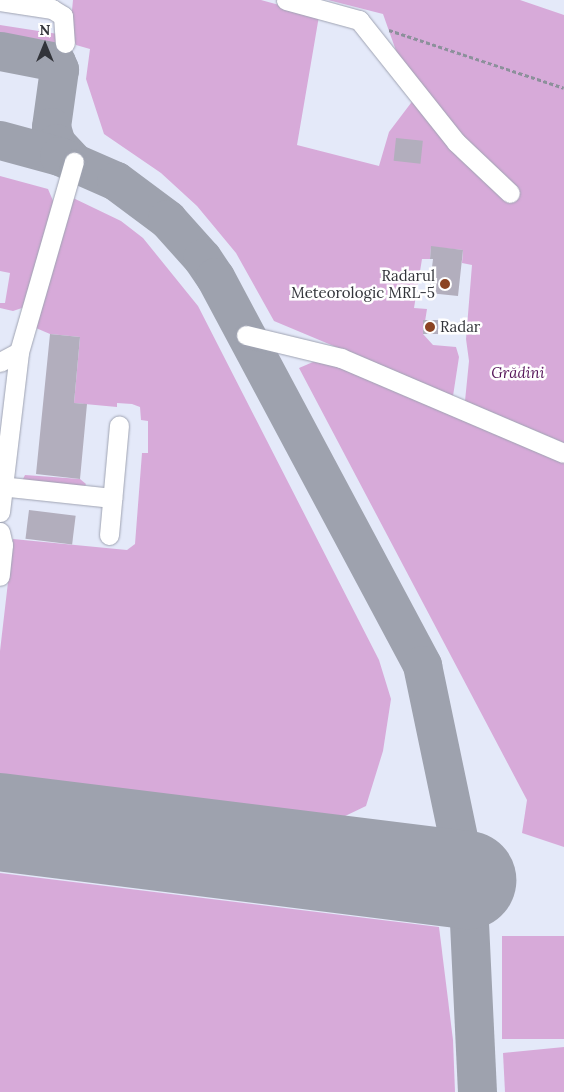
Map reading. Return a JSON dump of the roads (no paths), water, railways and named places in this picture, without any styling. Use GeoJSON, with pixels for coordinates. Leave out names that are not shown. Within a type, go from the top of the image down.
{"type":"FeatureCollection","features":[{"type":"Feature","properties":{"kind":"lane"},"geometry":{"type":"LineString","coordinates":[[286,0],[359,20],[456,142],[510,193]]}},
{"type":"Feature","properties":{"kind":"lane"},"geometry":{"type":"LineString","coordinates":[[0,2],[52,9],[63,16],[65,43]]}},
{"type":"Feature","properties":{"kind":"lane"},"geometry":{"type":"LineString","coordinates":[[0,512],[1,486],[19,352],[74,162]]}},
{"type":"Feature","properties":{"kind":"lane"},"geometry":{"type":"LineString","coordinates":[[246,335],[341,358],[564,453]]}},
{"type":"Feature","properties":{"kind":"lane"},"geometry":{"type":"LineString","coordinates":[[0,362],[19,352]]}},
{"type":"Feature","properties":{"kind":"lane"},"geometry":{"type":"LineString","coordinates":[[109,534],[119,425]]}},
{"type":"Feature","properties":{"kind":"lane"},"geometry":{"type":"LineString","coordinates":[[1,486],[112,498]]}},
{"type":"Feature","properties":{"kind":"lane"},"geometry":{"type":"LineString","coordinates":[[0,532],[3,545],[0,576]]}},
{"type":"Feature","properties":{"kind":"place","name":"Radarul Meteorologic MRL-5"},"geometry":{"type":"Point","coordinates":[445,284]}},
{"type":"Feature","properties":{"kind":"place","name":"Radar"},"geometry":{"type":"Point","coordinates":[430,327]}},
{"type":"Feature","properties":{"kind":"park label","name":"Grădini"},"geometry":{"type":"Point","coordinates":[518,373]}}]}
